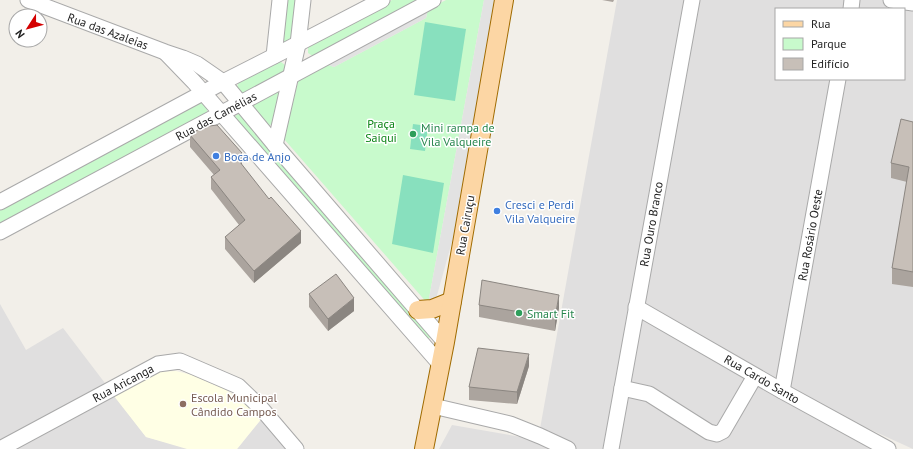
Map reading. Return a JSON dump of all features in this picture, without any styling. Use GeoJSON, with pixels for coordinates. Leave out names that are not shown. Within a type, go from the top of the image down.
{"type":"FeatureCollection","features":[{"type":"Feature","properties":{"kind":"main road","name":"Rua Cairuçu"},"geometry":{"type":"LineString","coordinates":[[424,449],[445,342],[504,0]]}},
{"type":"Feature","properties":{"kind":"main road"},"geometry":{"type":"LineString","coordinates":[[418,310],[432,309],[452,301]]}},
{"type":"Feature","properties":{"kind":"street","name":"Rua das Azaleias"},"geometry":{"type":"LineString","coordinates":[[28,0],[183,58],[197,64],[222,82]]}},
{"type":"Feature","properties":{"kind":"street"},"geometry":{"type":"LineString","coordinates":[[274,56],[280,0]]}},
{"type":"Feature","properties":{"kind":"street"},"geometry":{"type":"LineString","coordinates":[[275,145],[298,44],[303,0]]}},
{"type":"Feature","properties":{"kind":"street"},"geometry":{"type":"LineString","coordinates":[[0,202],[222,82],[382,0]]}},
{"type":"Feature","properties":{"kind":"street","name":"Rua das Camélias"},"geometry":{"type":"LineString","coordinates":[[0,232],[433,0]]}},
{"type":"Feature","properties":{"kind":"street","name":"Rua Ouro Branco"},"geometry":{"type":"LineString","coordinates":[[611,449],[692,0]]}},
{"type":"Feature","properties":{"kind":"street"},"geometry":{"type":"LineString","coordinates":[[891,0],[913,4]]}},
{"type":"Feature","properties":{"kind":"street","name":"Rua das Azaleias"},"geometry":{"type":"LineString","coordinates":[[165,52],[202,93]]}},
{"type":"Feature","properties":{"kind":"street","name":"Rua Rosário Oeste"},"geometry":{"type":"LineString","coordinates":[[782,391],[838,80]]}},
{"type":"Feature","properties":{"kind":"street"},"geometry":{"type":"LineString","coordinates":[[222,82],[445,342]]}},
{"type":"Feature","properties":{"kind":"street"},"geometry":{"type":"LineString","coordinates":[[202,93],[440,364]]}},
{"type":"Feature","properties":{"kind":"street"},"geometry":{"type":"LineString","coordinates":[[327,235],[341,222]]}},
{"type":"Feature","properties":{"kind":"street","name":"Rua Cardo Santo"},"geometry":{"type":"LineString","coordinates":[[636,307],[755,376],[888,449]]}},
{"type":"Feature","properties":{"kind":"street","name":"Rua Aricanga"},"geometry":{"type":"LineString","coordinates":[[0,449],[158,364],[180,361],[238,386],[261,408],[296,449]]}},
{"type":"Feature","properties":{"kind":"street"},"geometry":{"type":"LineString","coordinates":[[622,388],[649,394],[709,432],[716,434],[723,431],[755,376]]}},
{"type":"Feature","properties":{"kind":"street"},"geometry":{"type":"LineString","coordinates":[[433,406],[510,424],[568,449]]}},
{"type":"Feature","properties":{"kind":"shaded area"},"geometry":{"type":"Polygon","coordinates":[[[484,0],[496,0],[453,238],[436,299],[428,304],[484,0]]]}},
{"type":"Feature","properties":{"kind":"shaded area"},"geometry":{"type":"Polygon","coordinates":[[[617,0],[913,0],[913,449],[790,393],[888,449],[439,449],[452,425],[538,440],[617,0]]]}},
{"type":"Feature","properties":{"kind":"shaded area"},"geometry":{"type":"Polygon","coordinates":[[[428,9],[426,18],[334,67],[326,64],[428,9]]]}},
{"type":"Feature","properties":{"kind":"shaded area"},"geometry":{"type":"Polygon","coordinates":[[[0,304],[26,350],[63,328],[146,437],[192,449],[0,449],[0,304]]]}},
{"type":"Feature","properties":{"kind":"shaded area","name":"Escola Municipal Cândido Campos"},"geometry":{"type":"Polygon","coordinates":[[[176,371],[192,375],[226,390],[263,417],[237,449],[187,449],[146,437],[110,391],[157,372],[176,371]]]}},
{"type":"Feature","properties":{"kind":"shaded area"},"geometry":{"type":"Polygon","coordinates":[[[263,417],[289,449],[237,449],[263,417]]]}},
{"type":"Feature","properties":{"kind":"green space"},"geometry":{"type":"Polygon","coordinates":[[[285,0],[298,0],[293,38],[280,45],[285,0]]]}},
{"type":"Feature","properties":{"kind":"green space"},"geometry":{"type":"Polygon","coordinates":[[[392,0],[422,0],[314,57],[308,53],[308,46],[392,0]]]}},
{"type":"Feature","properties":{"kind":"green space","name":"Praça Saiqui"},"geometry":{"type":"Polygon","coordinates":[[[446,0],[484,0],[428,304],[284,139],[299,78],[326,64],[334,67],[426,18],[428,9],[446,0]]]}},
{"type":"Feature","properties":{"kind":"green space"},"geometry":{"type":"Polygon","coordinates":[[[425,22],[466,29],[455,101],[414,95],[425,22]]]}},
{"type":"Feature","properties":{"kind":"green space"},"geometry":{"type":"Polygon","coordinates":[[[277,62],[281,62],[285,65],[284,71],[243,94],[237,88],[238,83],[277,62]]]}},
{"type":"Feature","properties":{"kind":"green space"},"geometry":{"type":"Polygon","coordinates":[[[282,86],[274,124],[269,125],[254,107],[253,102],[282,86]]]}},
{"type":"Feature","properties":{"kind":"green space"},"geometry":{"type":"Polygon","coordinates":[[[202,101],[207,107],[207,112],[205,114],[0,226],[0,209],[202,101]]]}},
{"type":"Feature","properties":{"kind":"green space"},"geometry":{"type":"Polygon","coordinates":[[[241,112],[432,337],[426,339],[234,117],[241,112]]]}},
{"type":"Feature","properties":{"kind":"green space"},"geometry":{"type":"Polygon","coordinates":[[[413,124],[428,126],[425,151],[410,149],[413,124]]]}},
{"type":"Feature","properties":{"kind":"green space"},"geometry":{"type":"Polygon","coordinates":[[[403,175],[444,183],[433,253],[392,244],[403,175]]]}},
{"type":"Feature","properties":{"kind":"building"},"geometry":{"type":"Polygon","coordinates":[[[901,119],[913,122],[913,272],[892,268],[909,167],[891,163],[901,119]]]}},
{"type":"Feature","properties":{"kind":"building"},"geometry":{"type":"Polygon","coordinates":[[[217,125],[242,153],[236,157],[269,199],[271,197],[301,231],[254,271],[225,237],[245,220],[211,177],[220,170],[190,135],[202,127],[217,125]]]}},
{"type":"Feature","properties":{"kind":"building"},"geometry":{"type":"Polygon","coordinates":[[[336,274],[354,298],[328,319],[309,294],[336,274]]]}},
{"type":"Feature","properties":{"kind":"building"},"geometry":{"type":"Polygon","coordinates":[[[482,280],[559,295],[555,318],[479,305],[482,280]]]}},
{"type":"Feature","properties":{"kind":"building"},"geometry":{"type":"Polygon","coordinates":[[[478,348],[529,354],[517,392],[469,387],[478,348]]]}},
{"type":"Feature","properties":{"kind":"place","name":"Mini rampa de Vila Valqueire"},"geometry":{"type":"Point","coordinates":[413,134]}},
{"type":"Feature","properties":{"kind":"place","name":"Boca de Anjo"},"geometry":{"type":"Point","coordinates":[216,156]}},
{"type":"Feature","properties":{"kind":"place","name":"Cresci e Perdi Vila Valqueire"},"geometry":{"type":"Point","coordinates":[497,211]}},
{"type":"Feature","properties":{"kind":"place","name":"Smart Fit"},"geometry":{"type":"Point","coordinates":[519,313]}},
{"type":"Feature","properties":{"kind":"place","name":"Escola Municipal Cândido Campos"},"geometry":{"type":"Point","coordinates":[183,404]}}]}
